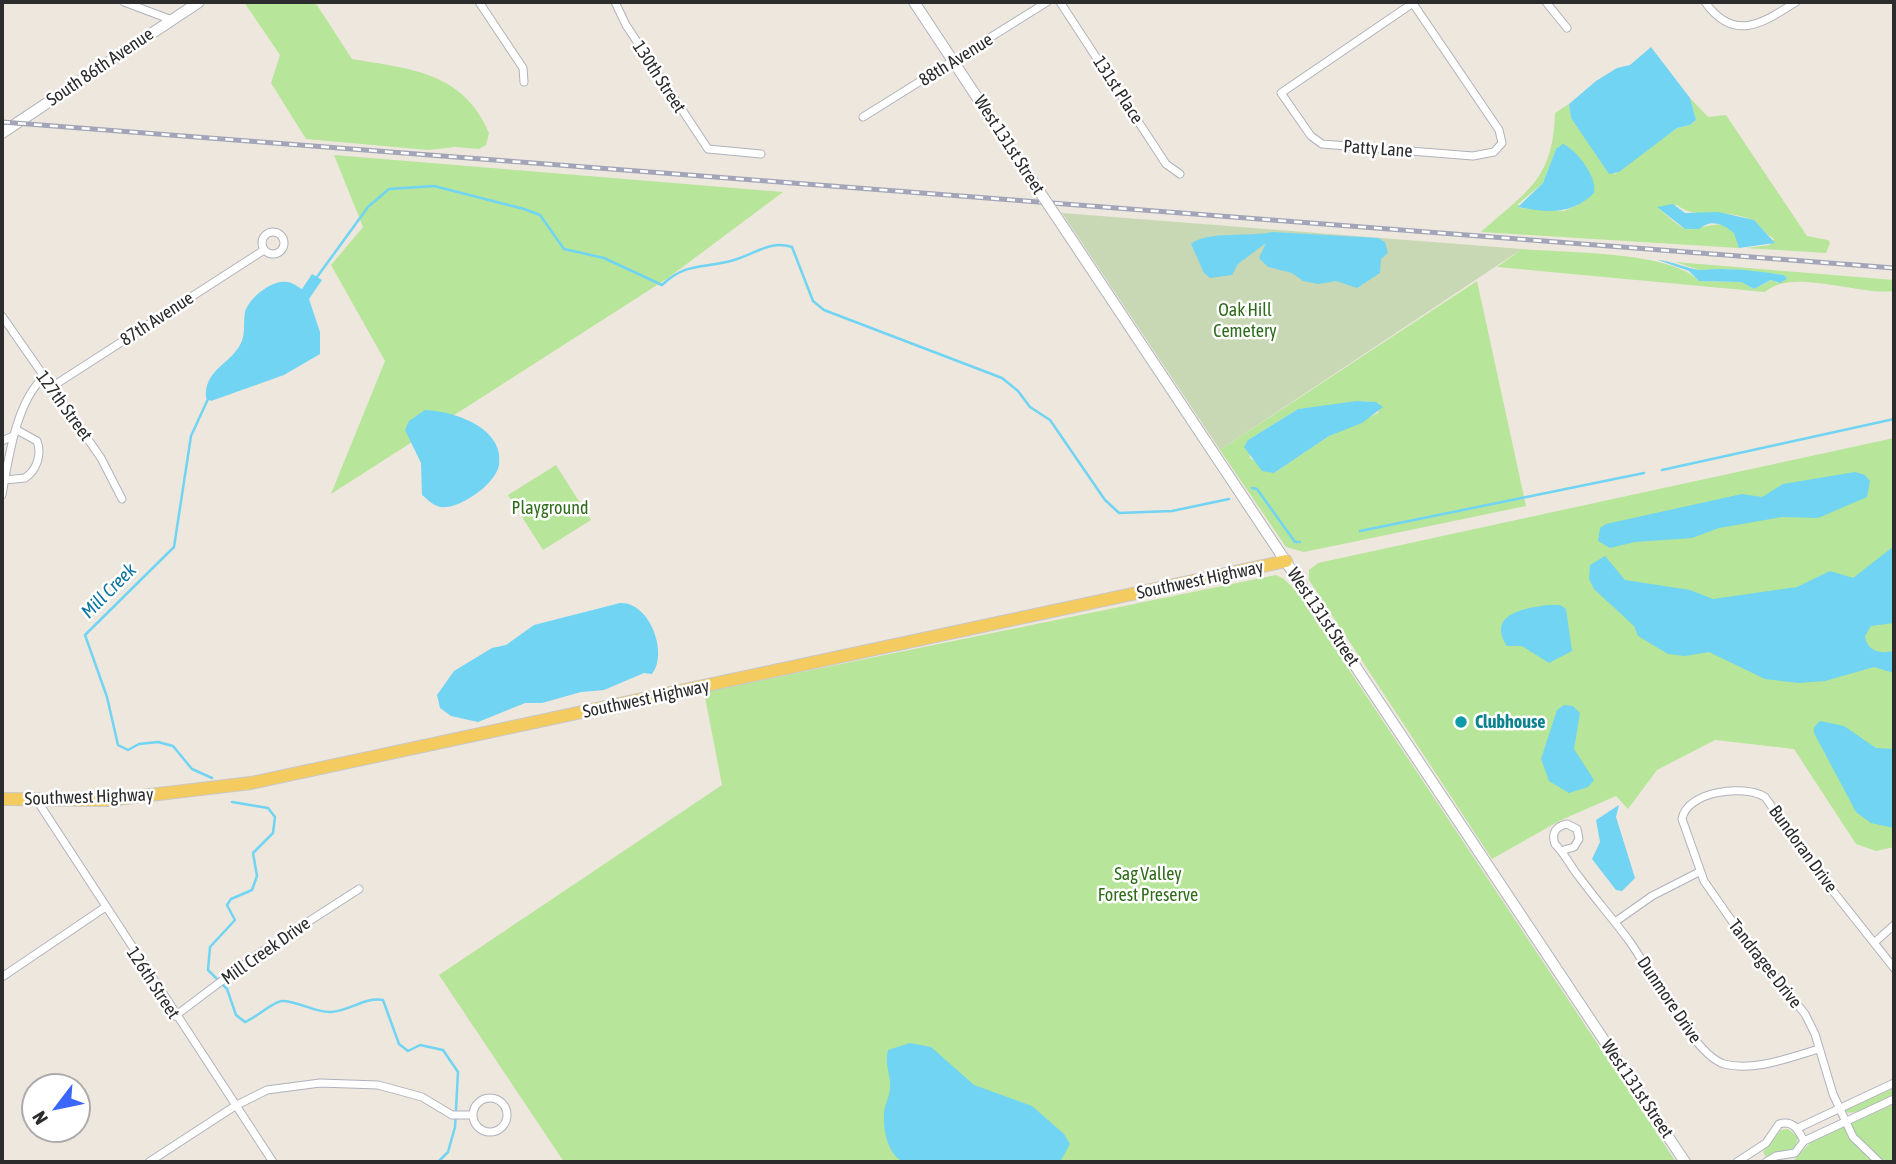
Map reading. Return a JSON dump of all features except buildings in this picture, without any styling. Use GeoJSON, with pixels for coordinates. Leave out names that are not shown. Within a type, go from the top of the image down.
{"type":"FeatureCollection","features":[{"type":"Feature","properties":{"kind":"main road","name":"Southwest Highway"},"geometry":{"type":"LineString","coordinates":[[2,799],[37,802],[108,800],[181,793],[298,774],[1286,561]]}},
{"type":"Feature","properties":{"kind":"street"},"geometry":{"type":"LineString","coordinates":[[124,2],[172,20]]}},
{"type":"Feature","properties":{"kind":"street","name":"South 86th Avenue"},"geometry":{"type":"LineString","coordinates":[[2,133],[199,2]]}},
{"type":"Feature","properties":{"kind":"street"},"geometry":{"type":"LineString","coordinates":[[479,2],[523,68],[524,82]]}},
{"type":"Feature","properties":{"kind":"street","name":"130th Street"},"geometry":{"type":"LineString","coordinates":[[615,2],[634,37],[708,149],[761,154]]}},
{"type":"Feature","properties":{"kind":"street","name":"West 131st Street"},"geometry":{"type":"LineString","coordinates":[[914,2],[1685,1162]]}},
{"type":"Feature","properties":{"kind":"street","name":"88th Avenue"},"geometry":{"type":"LineString","coordinates":[[863,117],[1047,2]]}},
{"type":"Feature","properties":{"kind":"street","name":"131st Place"},"geometry":{"type":"LineString","coordinates":[[1060,2],[1166,164],[1180,174]]}},
{"type":"Feature","properties":{"kind":"street","name":"Patty Lane"},"geometry":{"type":"LineString","coordinates":[[1413,2],[1499,130],[1502,139],[1499,148],[1487,155],[1322,144],[1311,136],[1281,93],[1413,2]]}},
{"type":"Feature","properties":{"kind":"street"},"geometry":{"type":"LineString","coordinates":[[1546,2],[1567,28]]}},
{"type":"Feature","properties":{"kind":"street"},"geometry":{"type":"LineString","coordinates":[[1705,2],[1716,15],[1735,25],[1759,24],[1796,2]]}},
{"type":"Feature","properties":{"kind":"street","name":"87th Avenue"},"geometry":{"type":"LineString","coordinates":[[50,388],[264,250]]}},
{"type":"Feature","properties":{"kind":"street","name":"127th Street"},"geometry":{"type":"LineString","coordinates":[[2,316],[50,388],[102,458],[122,499]]}},
{"type":"Feature","properties":{"kind":"street"},"geometry":{"type":"LineString","coordinates":[[2,495],[15,433],[32,392],[43,378]]}},
{"type":"Feature","properties":{"kind":"street"},"geometry":{"type":"LineString","coordinates":[[2,441],[15,433]]}},
{"type":"Feature","properties":{"kind":"street"},"geometry":{"type":"LineString","coordinates":[[5,480],[25,478],[38,461],[40,449],[37,441],[15,433]]}},
{"type":"Feature","properties":{"kind":"street","name":"Bundoran Drive"},"geometry":{"type":"LineString","coordinates":[[1686,810],[1714,793],[1727,790],[1752,792],[1765,797],[1817,871],[1894,968]]}},
{"type":"Feature","properties":{"kind":"street","name":"126th Street"},"geometry":{"type":"LineString","coordinates":[[37,802],[273,1162]]}},
{"type":"Feature","properties":{"kind":"street","name":"Tandragee Drive"},"geometry":{"type":"LineString","coordinates":[[1686,810],[1682,819],[1699,872],[1741,934],[1805,1014],[1845,1122],[1855,1140],[1880,1162]]}},
{"type":"Feature","properties":{"kind":"street","name":"Dunmore Drive"},"geometry":{"type":"LineString","coordinates":[[1564,849],[1574,870],[1615,922],[1696,1042],[1710,1057],[1727,1064],[1746,1066],[1819,1049]]}},
{"type":"Feature","properties":{"kind":"street"},"geometry":{"type":"LineString","coordinates":[[1615,922],[1651,896],[1699,872]]}},
{"type":"Feature","properties":{"kind":"street","name":"Mill Creek Drive"},"geometry":{"type":"LineString","coordinates":[[175,1016],[229,976],[359,889]]}},
{"type":"Feature","properties":{"kind":"street"},"geometry":{"type":"LineString","coordinates":[[2,977],[104,908]]}},
{"type":"Feature","properties":{"kind":"street"},"geometry":{"type":"LineString","coordinates":[[1875,942],[1894,925]]}},
{"type":"Feature","properties":{"kind":"street"},"geometry":{"type":"LineString","coordinates":[[149,1162],[235,1105],[267,1090],[320,1083],[378,1085],[422,1097],[452,1115],[472,1115]]}},
{"type":"Feature","properties":{"kind":"street"},"geometry":{"type":"LineString","coordinates":[[1798,1128],[1894,1083]]}},
{"type":"Feature","properties":{"kind":"street"},"geometry":{"type":"LineString","coordinates":[[489,1097],[500,1101],[507,1114],[505,1123],[494,1132],[481,1130],[472,1115],[478,1102],[489,1097]]}},
{"type":"Feature","properties":{"kind":"street"},"geometry":{"type":"LineString","coordinates":[[1766,1162],[1776,1156],[1795,1153],[1804,1141],[1894,1099]]}},
{"type":"Feature","properties":{"kind":"street"},"geometry":{"type":"LineString","coordinates":[[1737,1162],[1766,1143],[1779,1124],[1788,1123],[1798,1128],[1804,1141]]}},
{"type":"Feature","properties":{"kind":"green space"},"geometry":{"type":"Polygon","coordinates":[[[244,2],[315,2],[352,59],[414,70],[432,76],[465,97],[478,112],[489,133],[486,145],[479,149],[455,147],[428,150],[306,139],[271,83],[280,55],[244,2]]]}},
{"type":"Feature","properties":{"kind":"green space"},"geometry":{"type":"Polygon","coordinates":[[[1690,98],[1708,117],[1726,115],[1807,236],[1828,240],[1830,243],[1826,253],[1746,248],[1770,245],[1774,239],[1744,217],[1700,214],[1684,210],[1677,205],[1658,208],[1686,229],[1725,225],[1737,236],[1739,248],[1481,232],[1524,194],[1543,169],[1553,136],[1555,113],[1569,104],[1571,118],[1615,174],[1677,128],[1690,125],[1696,120],[1690,98]],[[1556,149],[1543,183],[1518,204],[1520,208],[1564,211],[1578,205],[1556,149]]]}},
{"type":"Feature","properties":{"kind":"green space"},"geometry":{"type":"Polygon","coordinates":[[[334,155],[783,192],[668,278],[331,494],[385,361],[331,265],[363,227],[334,155]]]}},
{"type":"Feature","properties":{"kind":"green space","name":"Oak Hill Cemetery"},"geometry":{"type":"Polygon","coordinates":[[[1062,213],[1522,249],[1220,450],[1062,213]]]}},
{"type":"Feature","properties":{"kind":"green space"},"geometry":{"type":"Polygon","coordinates":[[[1522,249],[1642,259],[1685,271],[1699,281],[1741,282],[1754,289],[1772,280],[1778,283],[1784,275],[1729,269],[1700,270],[1675,262],[1894,280],[1894,291],[1791,282],[1777,285],[1765,292],[1497,267],[1522,249]]]}},
{"type":"Feature","properties":{"kind":"green space"},"geometry":{"type":"Polygon","coordinates":[[[1477,281],[1526,506],[1304,552],[1286,547],[1220,450],[1477,281]],[[1365,401],[1298,409],[1248,440],[1250,458],[1274,473],[1329,436],[1378,413],[1380,404],[1365,401]]]}},
{"type":"Feature","properties":{"kind":"green space"},"geometry":{"type":"Polygon","coordinates":[[[1894,438],[1894,847],[1876,851],[1856,844],[1794,749],[1715,740],[1657,770],[1628,809],[1616,796],[1559,821],[1492,859],[1309,580],[1309,570],[1318,563],[1894,438]]]}},
{"type":"Feature","properties":{"kind":"green space","name":"Playground"},"geometry":{"type":"Polygon","coordinates":[[[556,465],[591,520],[543,550],[508,495],[556,465]]]}},
{"type":"Feature","properties":{"kind":"green space","name":"Sag Valley Forest Preserve"},"geometry":{"type":"Polygon","coordinates":[[[1276,575],[1298,593],[1676,1162],[564,1162],[439,975],[722,785],[704,692],[1276,575]]]}},
{"type":"Feature","properties":{"kind":"green space"},"geometry":{"type":"Polygon","coordinates":[[[1894,1088],[1894,1096],[1872,1106],[1848,1113],[1845,1110],[1894,1088]]]}},
{"type":"Feature","properties":{"kind":"green space"},"geometry":{"type":"Polygon","coordinates":[[[1894,1104],[1894,1162],[1777,1162],[1794,1160],[1811,1142],[1894,1104]]]}},
{"type":"Feature","properties":{"kind":"green space"},"geometry":{"type":"Polygon","coordinates":[[[1788,1129],[1798,1137],[1795,1148],[1766,1157],[1763,1152],[1781,1130],[1788,1129]]]}},
{"type":"Feature","properties":{"kind":"water"},"geometry":{"type":"Polygon","coordinates":[[[1651,47],[1690,98],[1696,120],[1690,125],[1677,128],[1619,172],[1609,174],[1571,118],[1569,104],[1596,81],[1617,68],[1630,65],[1651,47]]]}},
{"type":"Feature","properties":{"kind":"water"},"geometry":{"type":"Polygon","coordinates":[[[1563,144],[1574,152],[1590,172],[1594,193],[1568,209],[1549,211],[1518,207],[1543,183],[1556,149],[1563,144]]]}},
{"type":"Feature","properties":{"kind":"water"},"geometry":{"type":"Polygon","coordinates":[[[1673,204],[1685,213],[1718,212],[1754,220],[1775,243],[1739,248],[1734,233],[1721,225],[1712,223],[1699,229],[1685,229],[1657,207],[1673,204]]]}},
{"type":"Feature","properties":{"kind":"water"},"geometry":{"type":"Polygon","coordinates":[[[1273,232],[1378,238],[1385,242],[1388,253],[1381,259],[1380,273],[1357,288],[1336,281],[1318,284],[1303,281],[1292,273],[1268,267],[1259,258],[1266,243],[1238,264],[1232,275],[1210,278],[1204,273],[1191,244],[1206,237],[1273,232]]]}},
{"type":"Feature","properties":{"kind":"water"},"geometry":{"type":"Polygon","coordinates":[[[1658,260],[1697,270],[1753,271],[1784,275],[1787,279],[1780,283],[1771,280],[1754,289],[1741,282],[1699,281],[1689,271],[1658,260]]]}},
{"type":"Feature","properties":{"kind":"water"},"geometry":{"type":"Polygon","coordinates":[[[312,274],[322,280],[309,299],[320,332],[320,354],[284,375],[211,401],[206,398],[206,389],[213,374],[242,341],[245,312],[251,301],[275,283],[291,283],[302,289],[312,274]]]}},
{"type":"Feature","properties":{"kind":"water"},"geometry":{"type":"Polygon","coordinates":[[[1357,401],[1376,402],[1383,407],[1362,423],[1329,436],[1274,473],[1262,471],[1244,447],[1248,440],[1298,409],[1357,401]]]}},
{"type":"Feature","properties":{"kind":"water"},"geometry":{"type":"Polygon","coordinates":[[[425,410],[450,414],[475,424],[494,441],[499,452],[499,465],[491,480],[476,494],[448,507],[433,504],[422,495],[421,463],[405,430],[409,421],[425,410]]]}},
{"type":"Feature","properties":{"kind":"water"},"geometry":{"type":"Polygon","coordinates":[[[1855,472],[1865,475],[1870,481],[1867,497],[1818,518],[1782,517],[1719,528],[1692,538],[1635,542],[1610,548],[1598,541],[1600,528],[1606,524],[1742,494],[1762,497],[1783,484],[1855,472]]]}},
{"type":"Feature","properties":{"kind":"water"},"geometry":{"type":"Polygon","coordinates":[[[1894,546],[1894,623],[1871,626],[1865,636],[1869,646],[1875,651],[1894,651],[1894,673],[1874,667],[1825,681],[1798,683],[1765,679],[1709,652],[1685,656],[1668,654],[1638,636],[1634,626],[1594,589],[1589,579],[1590,565],[1605,556],[1625,580],[1690,590],[1713,599],[1797,587],[1830,571],[1853,578],[1894,546]]]}},
{"type":"Feature","properties":{"kind":"water"},"geometry":{"type":"Polygon","coordinates":[[[620,603],[640,610],[653,630],[658,654],[657,665],[652,674],[644,673],[604,690],[581,692],[542,703],[525,703],[478,722],[451,716],[440,708],[437,695],[454,671],[492,648],[506,645],[534,625],[620,603]]]}},
{"type":"Feature","properties":{"kind":"water"},"geometry":{"type":"Polygon","coordinates":[[[1548,605],[1560,605],[1566,609],[1572,651],[1549,663],[1522,646],[1507,646],[1502,635],[1505,619],[1512,614],[1548,605]]]}},
{"type":"Feature","properties":{"kind":"water"},"geometry":{"type":"Polygon","coordinates":[[[1564,705],[1573,706],[1580,713],[1574,749],[1594,780],[1588,787],[1569,793],[1549,781],[1541,759],[1557,710],[1564,705]]]}},
{"type":"Feature","properties":{"kind":"water"},"geometry":{"type":"Polygon","coordinates":[[[1820,721],[1844,726],[1876,748],[1894,749],[1894,828],[1871,823],[1856,812],[1814,733],[1814,727],[1820,721]]]}},
{"type":"Feature","properties":{"kind":"water"},"geometry":{"type":"Polygon","coordinates":[[[1619,805],[1616,817],[1635,878],[1622,891],[1616,890],[1592,859],[1600,842],[1596,820],[1619,805]]]}},
{"type":"Feature","properties":{"kind":"water"},"geometry":{"type":"Polygon","coordinates":[[[910,1043],[931,1047],[974,1085],[1032,1106],[1064,1134],[1070,1144],[1060,1162],[904,1162],[899,1159],[890,1148],[884,1128],[884,1111],[890,1088],[887,1055],[888,1050],[910,1043]]]}},
{"type":"Feature","properties":{"kind":"waterway"},"geometry":{"type":"LineString","coordinates":[[317,277],[368,207],[389,189],[434,186],[524,209],[540,215],[564,249],[604,258],[662,285],[688,269],[724,263],[769,246],[784,245],[792,247],[813,301],[824,310],[1002,378],[1018,391],[1030,407],[1050,420],[1105,500],[1119,513],[1172,511],[1229,499]]}},
{"type":"Feature","properties":{"kind":"waterway","name":"Mill Creek"},"geometry":{"type":"LineString","coordinates":[[208,399],[191,436],[174,547],[85,635],[107,697],[118,745],[128,750],[139,744],[158,742],[173,746],[192,769],[212,778]]}},
{"type":"Feature","properties":{"kind":"waterway"},"geometry":{"type":"LineString","coordinates":[[1662,470],[1894,419]]}},
{"type":"Feature","properties":{"kind":"waterway"},"geometry":{"type":"LineString","coordinates":[[1360,531],[1644,473]]}},
{"type":"Feature","properties":{"kind":"waterway"},"geometry":{"type":"LineString","coordinates":[[1252,488],[1257,489],[1295,542],[1300,542]]}},
{"type":"Feature","properties":{"kind":"waterway","name":"Mill Creek"},"geometry":{"type":"LineString","coordinates":[[232,802],[268,808],[275,817],[273,833],[253,853],[257,876],[252,890],[231,899],[227,905],[235,920],[210,947],[208,970],[227,989],[236,1015],[245,1022],[282,1001],[331,1012],[370,1000],[383,1000],[399,1044],[408,1051],[420,1045],[443,1050],[458,1072],[455,1127],[448,1152],[438,1162]]}},
{"type":"Feature","properties":{"kind":"railway"},"geometry":{"type":"LineString","coordinates":[[2,122],[1894,268]]}},
{"type":"Feature","properties":{"kind":"place","name":"Clubhouse"},"geometry":{"type":"Point","coordinates":[1461,722]}}]}
